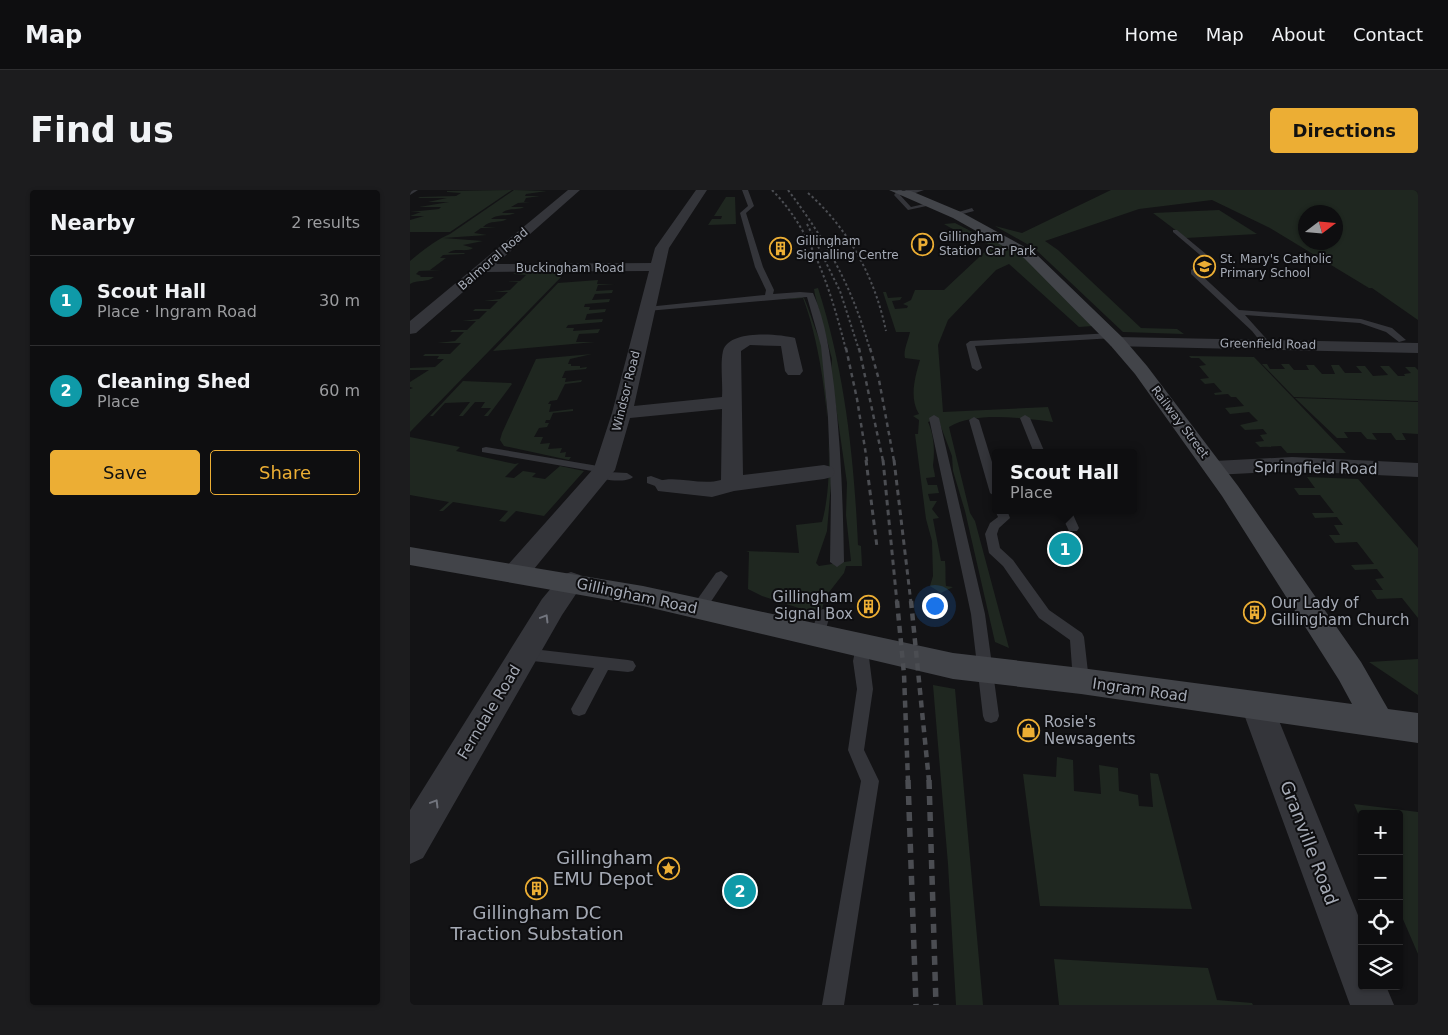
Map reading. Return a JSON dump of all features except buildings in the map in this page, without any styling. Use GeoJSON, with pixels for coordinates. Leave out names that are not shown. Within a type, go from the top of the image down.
{"type":"FeatureCollection","features":[{"type":"Feature","properties":{"kind":"street","name":"Balmoral Road"},"geometry":{"type":"LineString","coordinates":[[410,329],[485,268],[575,190]]}},
{"type":"Feature","properties":{"kind":"street","name":"Windsor Road"},"geometry":{"type":"LineString","coordinates":[[516,573],[602,472],[622,413],[656,268],[665,241],[702,190]]}},
{"type":"Feature","properties":{"kind":"street","name":"Railway Street"},"geometry":{"type":"LineString","coordinates":[[905,191],[987,230],[1029,255],[1114,338],[1214,468],[1345,663],[1379,724]]}},
{"type":"Feature","properties":{"kind":"street","name":"Buckingham Road"},"geometry":{"type":"LineString","coordinates":[[485,268],[656,268]]}},
{"type":"Feature","properties":{"kind":"street","name":"Greenfield Road"},"geometry":{"type":"LineString","coordinates":[[1114,338],[1267,344],[1410,344]]}},
{"type":"Feature","properties":{"kind":"street"},"geometry":{"type":"LineString","coordinates":[[732,484],[732,350],[740,343],[772,339],[790,342],[794,370]]}},
{"type":"Feature","properties":{"kind":"street"},"geometry":{"type":"LineString","coordinates":[[622,413],[732,402]]}},
{"type":"Feature","properties":{"kind":"street","name":"Springfield Road"},"geometry":{"type":"LineString","coordinates":[[1214,468],[1292,464],[1418,470]]}},
{"type":"Feature","properties":{"kind":"street"},"geometry":{"type":"LineString","coordinates":[[658,483],[706,490],[721,489],[732,484],[824,472]]}},
{"type":"Feature","properties":{"kind":"street","name":"Gillingham Road"},"geometry":{"type":"LineString","coordinates":[[410,556],[571,582],[699,608],[820,625],[862,646]]}},
{"type":"Feature","properties":{"kind":"street","name":"Ferndale Road"},"geometry":{"type":"LineString","coordinates":[[410,844],[552,607],[571,582]]}},
{"type":"Feature","properties":{"kind":"street","name":"Ingram Road"},"geometry":{"type":"LineString","coordinates":[[862,646],[936,663],[1081,681],[1418,728]]}},
{"type":"Feature","properties":{"kind":"street","name":"Granville Road"},"geometry":{"type":"LineString","coordinates":[[1257,706],[1358,969]]}},
{"type":"Feature","properties":{"kind":"street"},"geometry":{"type":"LineString","coordinates":[[1366,990],[1372,1005]]}},
{"type":"Feature","properties":{"kind":"lane"},"geometry":{"type":"LineString","coordinates":[[744,190],[750,207],[743,213],[759,266],[770,290],[768,297]]}},
{"type":"Feature","properties":{"kind":"lane"},"geometry":{"type":"LineString","coordinates":[[955,214],[972,210]]}},
{"type":"Feature","properties":{"kind":"lane"},"geometry":{"type":"LineString","coordinates":[[1175,231],[1210,260],[1194,272],[1237,312],[1267,344]]}},
{"type":"Feature","properties":{"kind":"lane"},"geometry":{"type":"LineString","coordinates":[[646,309],[809,294],[825,346],[836,450],[838,562]]}},
{"type":"Feature","properties":{"kind":"lane"},"geometry":{"type":"LineString","coordinates":[[1237,312],[1361,321],[1389,330],[1410,344]]}},
{"type":"Feature","properties":{"kind":"lane"},"geometry":{"type":"LineString","coordinates":[[977,368],[970,344],[1114,338]]}},
{"type":"Feature","properties":{"kind":"lane"},"geometry":{"type":"LineString","coordinates":[[934,418],[978,614],[991,716]]}},
{"type":"Feature","properties":{"kind":"lane"},"geometry":{"type":"LineString","coordinates":[[1025,418],[1038,449]]}},
{"type":"Feature","properties":{"kind":"lane"},"geometry":{"type":"LineString","coordinates":[[974,420],[992,470]]}},
{"type":"Feature","properties":{"kind":"lane"},"geometry":{"type":"LineString","coordinates":[[486,450],[627,477]]}},
{"type":"Feature","properties":{"kind":"lane"},"geometry":{"type":"LineString","coordinates":[[1002,514],[1003,518],[994,526],[991,534],[992,548],[1008,563],[1044,614],[1078,637],[1081,681]]}},
{"type":"Feature","properties":{"kind":"lane"},"geometry":{"type":"LineString","coordinates":[[1067,514],[1073,528]]}},
{"type":"Feature","properties":{"kind":"lane"},"geometry":{"type":"LineString","coordinates":[[699,608],[721,576]]}},
{"type":"Feature","properties":{"kind":"lane"},"geometry":{"type":"LineString","coordinates":[[833,1005],[870,781],[856,750],[865,689],[861,661],[862,646]]}},
{"type":"Feature","properties":{"kind":"lane"},"geometry":{"type":"LineString","coordinates":[[524,654],[628,666]]}},
{"type":"Feature","properties":{"kind":"lane"},"geometry":{"type":"LineString","coordinates":[[579,709],[604,664]]}},
{"type":"Feature","properties":{"kind":"shaded area"},"geometry":{"type":"Polygon","coordinates":[[[512,190],[450,232],[410,232],[410,220],[424,216],[410,216],[421,212],[410,212],[439,209],[441,207],[419,207],[449,202],[428,202],[447,198],[418,198],[420,197],[456,196],[461,193],[447,191],[512,190]]]}},
{"type":"Feature","properties":{"kind":"shaded area"},"geometry":{"type":"Polygon","coordinates":[[[514,190],[547,191],[526,194],[525,196],[540,196],[526,198],[524,202],[531,202],[518,203],[511,207],[524,207],[507,210],[502,213],[515,213],[491,219],[507,219],[489,223],[483,227],[497,228],[481,228],[474,233],[487,235],[443,238],[483,241],[463,245],[473,248],[454,250],[448,253],[464,254],[443,255],[440,258],[446,258],[430,270],[442,270],[419,271],[416,274],[420,277],[434,277],[410,284],[410,261],[440,239],[514,190]]]}},
{"type":"Feature","properties":{"kind":"shaded area"},"geometry":{"type":"Polygon","coordinates":[[[1111,190],[1418,190],[1418,320],[1372,288],[1369,288],[1306,250],[1343,250],[1343,205],[1298,205],[1298,245],[1270,228],[1212,200],[1139,209],[1045,241],[1058,250],[1141,328],[1177,329],[1184,334],[1123,332],[1034,248],[995,226],[1022,233],[1111,190]]]}},
{"type":"Feature","properties":{"kind":"shaded area"},"geometry":{"type":"Polygon","coordinates":[[[726,197],[735,197],[736,224],[708,225],[712,219],[721,219],[722,216],[714,216],[726,197]]]}},
{"type":"Feature","properties":{"kind":"shaded area"},"geometry":{"type":"Polygon","coordinates":[[[1219,210],[1257,234],[1186,238],[1153,213],[1219,210]]]}},
{"type":"Feature","properties":{"kind":"shaded area"},"geometry":{"type":"Polygon","coordinates":[[[955,223],[994,243],[997,241],[1024,257],[1093,326],[1079,327],[1009,264],[996,270],[948,320],[938,345],[943,412],[1048,407],[1053,422],[985,417],[959,422],[949,427],[970,513],[975,521],[1009,648],[995,642],[965,511],[953,471],[952,456],[938,419],[928,422],[934,443],[933,465],[935,477],[926,478],[928,485],[937,485],[939,493],[928,494],[930,501],[937,501],[932,509],[939,518],[933,519],[941,561],[945,561],[946,586],[953,587],[941,593],[930,586],[933,576],[932,541],[926,519],[915,434],[918,434],[919,420],[913,416],[919,414],[914,401],[914,394],[920,360],[905,358],[905,349],[910,332],[896,332],[883,292],[886,292],[888,298],[902,297],[900,300],[892,301],[895,309],[907,308],[908,306],[903,304],[911,300],[915,290],[944,290],[991,246],[944,224],[955,223]]]}},
{"type":"Feature","properties":{"kind":"shaded area"},"geometry":{"type":"Polygon","coordinates":[[[565,273],[410,432],[410,389],[413,388],[410,387],[410,382],[429,370],[410,370],[410,368],[435,367],[444,359],[437,359],[439,356],[423,356],[425,354],[450,354],[461,343],[437,343],[455,341],[464,332],[450,332],[452,330],[467,330],[476,321],[462,321],[479,319],[487,311],[473,311],[475,309],[490,309],[498,301],[484,301],[500,299],[508,292],[494,292],[510,290],[518,282],[504,282],[520,281],[526,275],[513,274],[565,273]]]}},
{"type":"Feature","properties":{"kind":"shaded area"},"geometry":{"type":"Polygon","coordinates":[[[598,280],[597,284],[615,284],[598,285],[596,291],[613,290],[612,293],[595,294],[592,300],[610,299],[609,302],[585,304],[584,307],[590,307],[589,310],[606,309],[605,312],[587,314],[585,320],[603,319],[602,322],[568,325],[566,328],[574,328],[573,331],[600,329],[598,333],[579,334],[576,342],[595,342],[493,351],[558,283],[598,280]]]}},
{"type":"Feature","properties":{"kind":"shaded area"},"geometry":{"type":"Polygon","coordinates":[[[818,288],[835,351],[847,415],[858,545],[861,546],[862,566],[846,566],[844,573],[826,596],[820,615],[762,596],[748,589],[749,552],[746,551],[799,553],[796,525],[822,522],[827,499],[829,442],[831,484],[827,531],[816,563],[819,566],[851,561],[846,515],[847,483],[831,372],[832,359],[814,289],[818,288]]]}},
{"type":"Feature","properties":{"kind":"shaded area"},"geometry":{"type":"Polygon","coordinates":[[[802,297],[804,298],[823,347],[828,433],[817,348],[811,321],[803,298],[780,300],[802,297]]]}},
{"type":"Feature","properties":{"kind":"shaded area"},"geometry":{"type":"Polygon","coordinates":[[[592,354],[570,359],[568,364],[571,364],[571,366],[587,367],[586,369],[565,371],[562,378],[566,378],[565,382],[582,380],[581,382],[565,384],[557,400],[550,401],[548,404],[551,404],[549,412],[573,409],[573,411],[553,413],[550,420],[546,420],[545,423],[549,423],[547,427],[539,428],[534,437],[543,437],[540,444],[550,443],[548,449],[562,448],[560,453],[566,452],[565,457],[571,457],[569,460],[504,446],[500,440],[502,433],[536,359],[592,354]]]}},
{"type":"Feature","properties":{"kind":"shaded area"},"geometry":{"type":"Polygon","coordinates":[[[1189,356],[1254,357],[1346,453],[1287,453],[1281,446],[1260,447],[1255,442],[1264,441],[1260,435],[1267,434],[1263,429],[1245,430],[1240,425],[1258,421],[1249,412],[1230,414],[1225,408],[1244,406],[1236,397],[1231,397],[1228,394],[1215,395],[1214,393],[1222,392],[1214,383],[1205,384],[1200,379],[1209,378],[1199,366],[1206,365],[1199,358],[1191,358],[1189,356]]]}},
{"type":"Feature","properties":{"kind":"shaded area"},"geometry":{"type":"Polygon","coordinates":[[[1262,364],[1267,364],[1270,369],[1285,369],[1281,364],[1289,364],[1294,370],[1309,370],[1306,365],[1314,365],[1322,374],[1335,374],[1331,365],[1339,365],[1345,373],[1362,373],[1356,366],[1365,366],[1373,376],[1388,375],[1380,366],[1389,366],[1398,376],[1405,376],[1404,374],[1411,373],[1405,367],[1415,367],[1418,370],[1418,401],[1294,397],[1262,364]]]}},
{"type":"Feature","properties":{"kind":"shaded area"},"geometry":{"type":"Polygon","coordinates":[[[463,381],[512,384],[488,416],[484,416],[491,408],[481,408],[485,402],[475,402],[463,416],[459,416],[470,402],[445,403],[433,416],[430,416],[463,381]]]}},
{"type":"Feature","properties":{"kind":"shaded area"},"geometry":{"type":"Polygon","coordinates":[[[1295,398],[1418,402],[1418,434],[1402,433],[1406,440],[1396,440],[1391,433],[1372,433],[1377,440],[1367,439],[1361,432],[1344,432],[1348,438],[1337,438],[1295,398]]]}},
{"type":"Feature","properties":{"kind":"shaded area"},"geometry":{"type":"Polygon","coordinates":[[[410,437],[460,447],[456,451],[515,464],[519,463],[505,477],[514,478],[523,471],[536,473],[532,477],[545,479],[560,466],[584,471],[544,516],[516,511],[505,522],[499,521],[508,511],[453,502],[443,511],[439,511],[449,502],[410,495],[410,437]]]}},
{"type":"Feature","properties":{"kind":"shaded area"},"geometry":{"type":"Polygon","coordinates":[[[1307,477],[1358,479],[1418,548],[1418,618],[1402,598],[1377,599],[1371,590],[1383,590],[1375,579],[1384,578],[1377,569],[1355,570],[1351,565],[1374,564],[1357,542],[1335,543],[1329,535],[1340,535],[1334,525],[1343,525],[1337,517],[1315,518],[1312,513],[1334,513],[1320,495],[1299,495],[1294,488],[1315,488],[1307,477]]]}},
{"type":"Feature","properties":{"kind":"shaded area"},"geometry":{"type":"Polygon","coordinates":[[[1418,659],[1418,695],[1369,662],[1418,659]]]}},
{"type":"Feature","properties":{"kind":"shaded area"},"geometry":{"type":"Polygon","coordinates":[[[933,685],[955,689],[983,1005],[956,1005],[948,864],[933,685]]]}},
{"type":"Feature","properties":{"kind":"shaded area"},"geometry":{"type":"Polygon","coordinates":[[[1057,757],[1073,760],[1074,791],[1101,794],[1099,765],[1118,768],[1119,791],[1138,795],[1139,806],[1153,807],[1150,773],[1158,774],[1192,909],[1040,906],[1023,774],[1056,777],[1057,757]]]}},
{"type":"Feature","properties":{"kind":"shaded area"},"geometry":{"type":"Polygon","coordinates":[[[1354,804],[1402,810],[1358,810],[1358,814],[1354,804]]]}},
{"type":"Feature","properties":{"kind":"shaded area"},"geometry":{"type":"Polygon","coordinates":[[[1403,810],[1418,812],[1418,954],[1403,919],[1403,810]]]}},
{"type":"Feature","properties":{"kind":"shaded area"},"geometry":{"type":"Polygon","coordinates":[[[1054,959],[1208,968],[1217,1000],[1252,1003],[1253,1005],[1059,1005],[1054,959]]]}},
{"type":"Feature","properties":{"kind":"railway"},"geometry":{"type":"LineString","coordinates":[[772,190],[786,206],[810,244],[827,286],[846,350]]}},
{"type":"Feature","properties":{"kind":"railway"},"geometry":{"type":"LineString","coordinates":[[788,190],[815,228],[837,266],[855,305],[870,350]]}},
{"type":"Feature","properties":{"kind":"railway"},"geometry":{"type":"LineString","coordinates":[[808,193],[836,222],[858,256],[875,292],[886,331]]}},
{"type":"Feature","properties":{"kind":"railway"},"geometry":{"type":"LineString","coordinates":[[807,224],[840,291],[859,350]]}},
{"type":"Feature","properties":{"kind":"railway"},"geometry":{"type":"LineString","coordinates":[[846,348],[867,461]]}},
{"type":"Feature","properties":{"kind":"railway"},"geometry":{"type":"LineString","coordinates":[[859,348],[883,461]]}},
{"type":"Feature","properties":{"kind":"railway"},"geometry":{"type":"LineString","coordinates":[[870,348],[879,380],[894,461]]}},
{"type":"Feature","properties":{"kind":"railway"},"geometry":{"type":"LineString","coordinates":[[866,460],[877,547]]}},
{"type":"Feature","properties":{"kind":"railway"},"geometry":{"type":"LineString","coordinates":[[883,460],[897,603]]}},
{"type":"Feature","properties":{"kind":"railway"},"geometry":{"type":"LineString","coordinates":[[894,460],[911,603]]}},
{"type":"Feature","properties":{"kind":"railway"},"geometry":{"type":"LineString","coordinates":[[897,601],[904,674],[908,781]]}},
{"type":"Feature","properties":{"kind":"railway"},"geometry":{"type":"LineString","coordinates":[[911,601],[929,781]]}},
{"type":"Feature","properties":{"kind":"railway"},"geometry":{"type":"LineString","coordinates":[[908,780],[916,1005]]}},
{"type":"Feature","properties":{"kind":"railway"},"geometry":{"type":"LineString","coordinates":[[929,780],[936,1005]]}},
{"type":"Feature","properties":{"kind":"place","name":"Gillingham Station Car Park"},"geometry":{"type":"Point","coordinates":[923,244]}},
{"type":"Feature","properties":{"kind":"place","name":"Gillingham Signalling Centre"},"geometry":{"type":"Point","coordinates":[780,248]}},
{"type":"Feature","properties":{"kind":"place","name":"St. Mary's Catholic Primary School"},"geometry":{"type":"Point","coordinates":[1204,266]}},
{"type":"Feature","properties":{"kind":"place","name":"Scout Hall"},"geometry":{"type":"Point","coordinates":[1065,549]}},
{"type":"Feature","properties":{"kind":"place","name":"Gillingham Signal Box"},"geometry":{"type":"Point","coordinates":[869,606]}},
{"type":"Feature","properties":{"kind":"place","name":"Our Lady of Gillingham Church"},"geometry":{"type":"Point","coordinates":[1255,612]}},
{"type":"Feature","properties":{"kind":"place","name":"Rosie's Newsagents"},"geometry":{"type":"Point","coordinates":[1028,731]}},
{"type":"Feature","properties":{"kind":"place","name":"Gillingham EMU Depot"},"geometry":{"type":"Point","coordinates":[669,868]}},
{"type":"Feature","properties":{"kind":"place","name":"Gillingham DC Traction Substation"},"geometry":{"type":"Point","coordinates":[537,888]}},
{"type":"Feature","properties":{"kind":"place","name":"Cleaning Shed"},"geometry":{"type":"Point","coordinates":[740,891]}}]}
